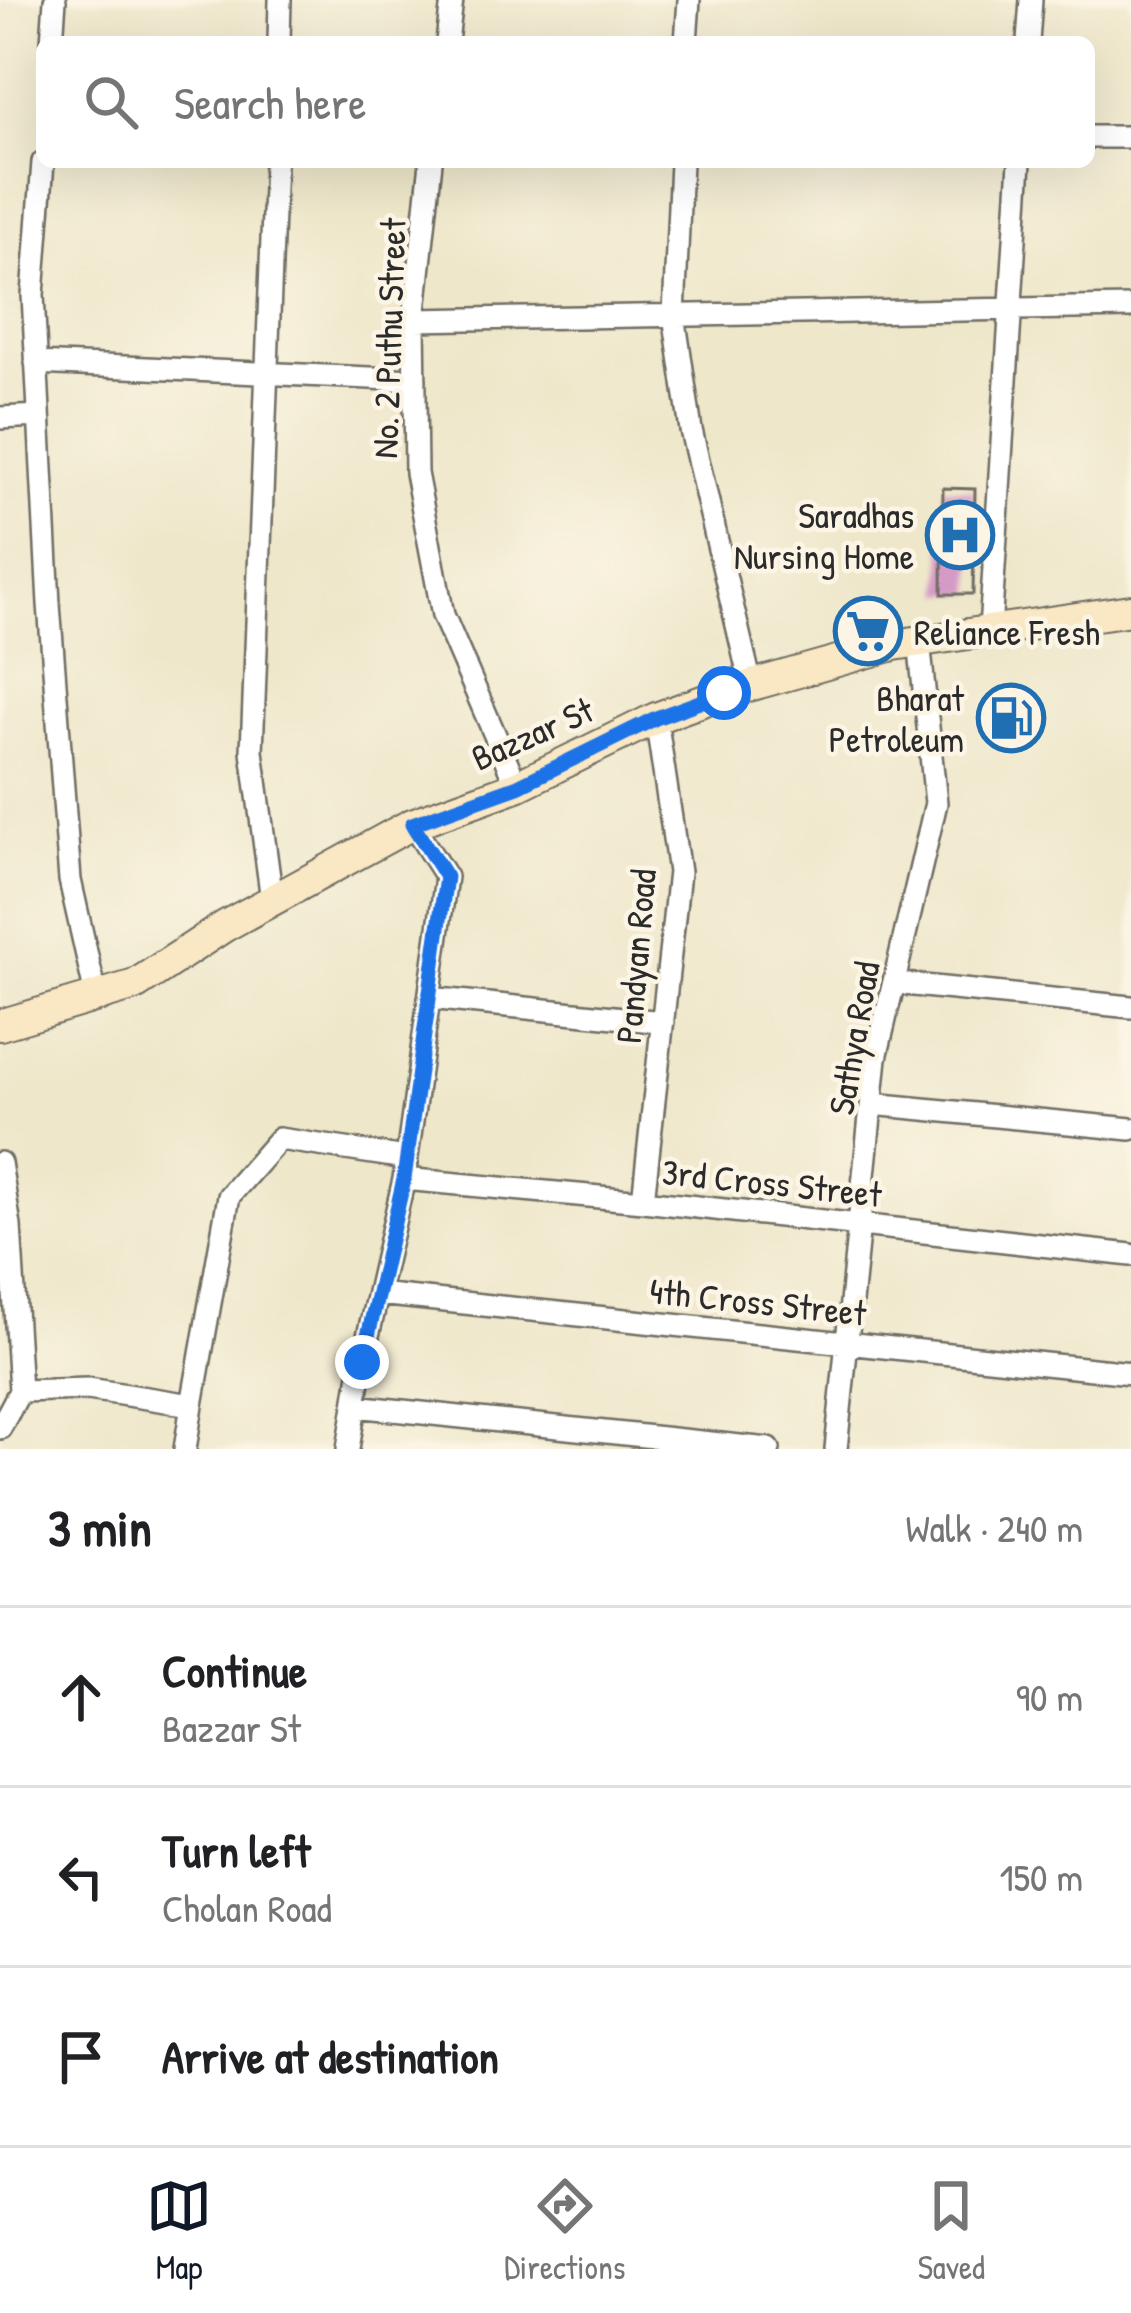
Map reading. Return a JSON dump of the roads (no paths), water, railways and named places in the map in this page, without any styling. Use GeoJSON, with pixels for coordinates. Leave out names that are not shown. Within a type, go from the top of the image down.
{"type":"FeatureCollection","features":[{"type":"Feature","properties":{"kind":"main road","name":"Bazzar St"},"geometry":{"type":"LineString","coordinates":[[0,1025],[134,985],[272,900],[412,824],[518,786],[656,718],[751,685],[919,641],[1131,610]]}},
{"type":"Feature","properties":{"kind":"street"},"geometry":{"type":"LineString","coordinates":[[52,36],[55,0]]}},
{"type":"Feature","properties":{"kind":"street"},"geometry":{"type":"LineString","coordinates":[[279,36],[280,0]]}},
{"type":"Feature","properties":{"kind":"street"},"geometry":{"type":"LineString","coordinates":[[448,36],[452,0]]}},
{"type":"Feature","properties":{"kind":"street"},"geometry":{"type":"LineString","coordinates":[[686,36],[689,0]]}},
{"type":"Feature","properties":{"kind":"street"},"geometry":{"type":"LineString","coordinates":[[1028,36],[1031,0]]}},
{"type":"Feature","properties":{"kind":"street"},"geometry":{"type":"LineString","coordinates":[[1095,137],[1131,137]]}},
{"type":"Feature","properties":{"kind":"street"},"geometry":{"type":"LineString","coordinates":[[43,168],[33,295],[39,416],[70,880],[97,996]]}},
{"type":"Feature","properties":{"kind":"street"},"geometry":{"type":"LineString","coordinates":[[272,900],[252,751],[275,168]]}},
{"type":"Feature","properties":{"kind":"street","name":"No. 2 Puthu Street"},"geometry":{"type":"LineString","coordinates":[[429,168],[414,320],[416,473],[442,615],[518,786]]}},
{"type":"Feature","properties":{"kind":"street"},"geometry":{"type":"LineString","coordinates":[[681,168],[674,316],[691,430],[751,685]]}},
{"type":"Feature","properties":{"kind":"street"},"geometry":{"type":"LineString","coordinates":[[990,630],[1019,168]]}},
{"type":"Feature","properties":{"kind":"street"},"geometry":{"type":"LineString","coordinates":[[414,320],[1131,307]]}},
{"type":"Feature","properties":{"kind":"street"},"geometry":{"type":"LineString","coordinates":[[36,363],[415,380]]}},
{"type":"Feature","properties":{"kind":"street"},"geometry":{"type":"LineString","coordinates":[[0,418],[39,416]]}},
{"type":"Feature","properties":{"kind":"street","name":"Sathya Road"},"geometry":{"type":"LineString","coordinates":[[836,1449],[876,1058],[936,803],[919,641]]}},
{"type":"Feature","properties":{"kind":"street","name":"Pandyan Road"},"geometry":{"type":"LineString","coordinates":[[643,1201],[680,872],[656,718]]}},
{"type":"Feature","properties":{"kind":"street"},"geometry":{"type":"LineString","coordinates":[[348,1449],[405,1169],[446,877],[412,824]]}},
{"type":"Feature","properties":{"kind":"street"},"geometry":{"type":"LineString","coordinates":[[894,983],[1131,1007]]}},
{"type":"Feature","properties":{"kind":"street"},"geometry":{"type":"LineString","coordinates":[[429,998],[663,1022]]}},
{"type":"Feature","properties":{"kind":"street"},"geometry":{"type":"LineString","coordinates":[[872,1104],[1131,1129]]}},
{"type":"Feature","properties":{"kind":"street","name":"3rd Cross Street"},"geometry":{"type":"LineString","coordinates":[[192,1405],[229,1196],[279,1139],[405,1169],[643,1201],[1131,1255]]}},
{"type":"Feature","properties":{"kind":"street"},"geometry":{"type":"LineString","coordinates":[[0,1163],[10,1226],[20,1391],[0,1428]]}},
{"type":"Feature","properties":{"kind":"street","name":"4th Cross Street"},"geometry":{"type":"LineString","coordinates":[[378,1294],[1131,1373]]}},
{"type":"Feature","properties":{"kind":"street"},"geometry":{"type":"LineString","coordinates":[[20,1391],[88,1389],[192,1405],[185,1449]]}},
{"type":"Feature","properties":{"kind":"street"},"geometry":{"type":"LineString","coordinates":[[355,1406],[769,1449]]}},
{"type":"Feature","properties":{"kind":"place","name":"Saradhas Nursing Home"},"geometry":{"type":"Point","coordinates":[960,535]}},
{"type":"Feature","properties":{"kind":"place","name":"Reliance Fresh"},"geometry":{"type":"Point","coordinates":[868,631]}},
{"type":"Feature","properties":{"kind":"place","name":"Bharat Petroleum"},"geometry":{"type":"Point","coordinates":[1011,718]}}]}
